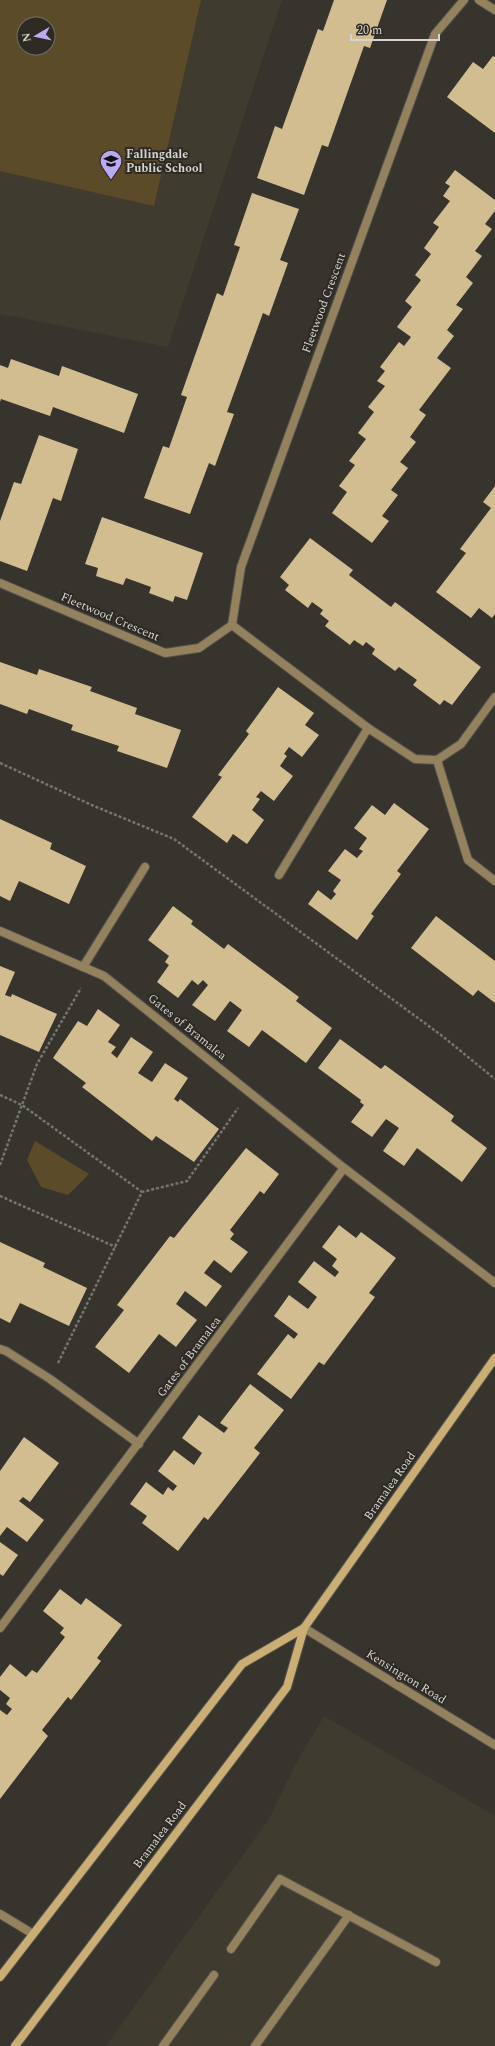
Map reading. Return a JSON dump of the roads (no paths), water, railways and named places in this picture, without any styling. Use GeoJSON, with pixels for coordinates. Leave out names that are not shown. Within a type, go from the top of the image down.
{"type":"FeatureCollection","features":[{"type":"Feature","properties":{"kind":"main road","name":"Bramalea Road"},"geometry":{"type":"LineString","coordinates":[[14,2046],[286,1688],[304,1628],[495,1358]]}},
{"type":"Feature","properties":{"kind":"main road","name":"Bramalea Road"},"geometry":{"type":"LineString","coordinates":[[0,1977],[242,1664],[304,1628]]}},
{"type":"Feature","properties":{"kind":"street","name":"Fleetwood Crescent"},"geometry":{"type":"LineString","coordinates":[[0,583],[165,653],[199,648],[232,626],[241,567],[435,34],[464,0]]}},
{"type":"Feature","properties":{"kind":"street"},"geometry":{"type":"LineString","coordinates":[[479,0],[495,10]]}},
{"type":"Feature","properties":{"kind":"street"},"geometry":{"type":"LineString","coordinates":[[232,626],[368,728],[415,759],[437,760],[461,744],[495,697]]}},
{"type":"Feature","properties":{"kind":"street"},"geometry":{"type":"LineString","coordinates":[[279,875],[368,728]]}},
{"type":"Feature","properties":{"kind":"street"},"geometry":{"type":"LineString","coordinates":[[437,760],[468,860],[495,881]]}},
{"type":"Feature","properties":{"kind":"street"},"geometry":{"type":"LineString","coordinates":[[83,967],[145,868]]}},
{"type":"Feature","properties":{"kind":"street","name":"Gates of Bramalea"},"geometry":{"type":"LineString","coordinates":[[0,931],[104,976],[344,1168],[495,1283]]}},
{"type":"Feature","properties":{"kind":"street","name":"Gates of Bramalea"},"geometry":{"type":"LineString","coordinates":[[0,1628],[344,1168]]}},
{"type":"Feature","properties":{"kind":"street"},"geometry":{"type":"LineString","coordinates":[[0,1349],[6,1351],[50,1379],[138,1444]]}},
{"type":"Feature","properties":{"kind":"street","name":"Kensington Road"},"geometry":{"type":"LineString","coordinates":[[304,1628],[495,1745]]}},
{"type":"Feature","properties":{"kind":"street"},"geometry":{"type":"LineString","coordinates":[[231,1949],[280,1879],[436,1962]]}},
{"type":"Feature","properties":{"kind":"street"},"geometry":{"type":"LineString","coordinates":[[0,1914],[33,1934]]}},
{"type":"Feature","properties":{"kind":"street"},"geometry":{"type":"LineString","coordinates":[[255,2046],[349,1915]]}},
{"type":"Feature","properties":{"kind":"street"},"geometry":{"type":"LineString","coordinates":[[163,2046],[214,1975]]}},
{"type":"Feature","properties":{"kind":"place","name":"Fallingdale Public School"},"geometry":{"type":"Point","coordinates":[111,180]}}]}
